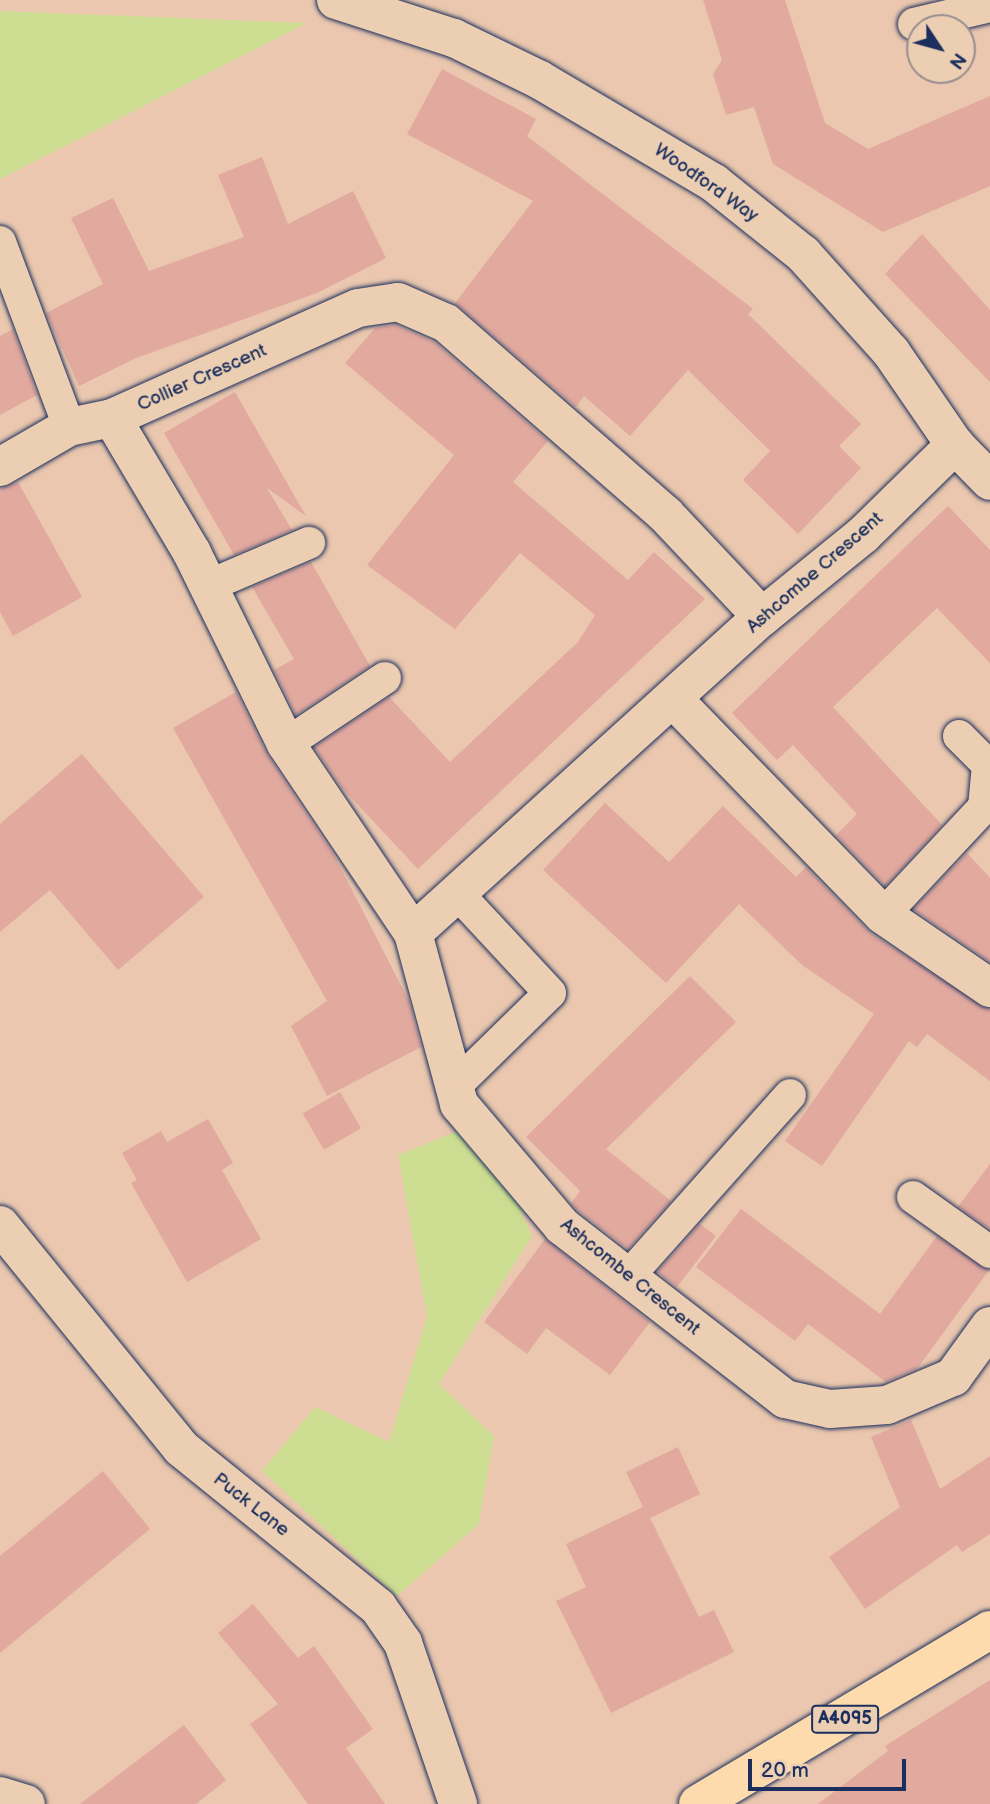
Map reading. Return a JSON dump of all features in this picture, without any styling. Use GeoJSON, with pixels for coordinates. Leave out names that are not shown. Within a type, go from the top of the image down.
{"type":"FeatureCollection","features":[{"type":"Feature","properties":{"kind":"main road","name":"A4095"},"geometry":{"type":"LineString","coordinates":[[698,1804],[990,1630]]}},
{"type":"Feature","properties":{"kind":"street","name":"Woodford Way"},"geometry":{"type":"LineString","coordinates":[[336,0],[454,38],[528,74],[714,183],[803,254],[891,352],[955,445],[990,481]]}},
{"type":"Feature","properties":{"kind":"street","name":"Collier Crescent"},"geometry":{"type":"LineString","coordinates":[[413,933],[286,744],[208,586],[112,418],[358,308],[398,302],[446,323],[666,515],[762,617]]}},
{"type":"Feature","properties":{"kind":"street"},"geometry":{"type":"LineString","coordinates":[[0,467],[69,428],[112,418]]}},
{"type":"Feature","properties":{"kind":"street","name":"Ashcombe Crescent"},"geometry":{"type":"LineString","coordinates":[[955,445],[863,535],[762,617],[676,701],[413,933],[458,1104],[562,1226],[785,1399],[830,1409],[887,1405],[953,1377],[990,1326]]}},
{"type":"Feature","properties":{"kind":"street"},"geometry":{"type":"LineString","coordinates":[[676,701],[883,915],[990,989]]}},
{"type":"Feature","properties":{"kind":"street","name":"Puck Lane"},"geometry":{"type":"LineString","coordinates":[[0,1225],[181,1448],[378,1607],[402,1643],[458,1804]]}},
{"type":"Feature","properties":{"kind":"street"},"geometry":{"type":"LineString","coordinates":[[0,1796],[26,1804]]}},
{"type":"Feature","properties":{"kind":"lane"},"geometry":{"type":"LineString","coordinates":[[956,14],[990,6]]}},
{"type":"Feature","properties":{"kind":"lane"},"geometry":{"type":"LineString","coordinates":[[0,242],[69,428]]}},
{"type":"Feature","properties":{"kind":"lane"},"geometry":{"type":"LineString","coordinates":[[208,586],[309,543]]}},
{"type":"Feature","properties":{"kind":"lane"},"geometry":{"type":"LineString","coordinates":[[286,744],[385,678]]}},
{"type":"Feature","properties":{"kind":"lane"},"geometry":{"type":"LineString","coordinates":[[883,915],[984,807],[988,765],[959,736]]}},
{"type":"Feature","properties":{"kind":"lane"},"geometry":{"type":"LineString","coordinates":[[454,1087],[550,993],[459,895]]}},
{"type":"Feature","properties":{"kind":"lane"},"geometry":{"type":"LineString","coordinates":[[627,1278],[790,1095]]}},
{"type":"Feature","properties":{"kind":"lane"},"geometry":{"type":"LineString","coordinates":[[912,1197],[990,1252]]}},
{"type":"Feature","properties":{"kind":"green space"},"geometry":{"type":"Polygon","coordinates":[[[0,11],[307,23],[0,179],[0,11]]]}},
{"type":"Feature","properties":{"kind":"green space"},"geometry":{"type":"Polygon","coordinates":[[[478,1123],[535,1197],[522,1215],[532,1236],[439,1384],[494,1436],[479,1524],[397,1596],[262,1471],[315,1407],[389,1442],[427,1317],[398,1155],[478,1123]]]}},
{"type":"Feature","properties":{"kind":"building"},"geometry":{"type":"Polygon","coordinates":[[[703,0],[785,0],[825,123],[868,149],[990,96],[990,186],[883,232],[773,164],[754,107],[726,115],[713,74],[722,60],[703,0]]]}},
{"type":"Feature","properties":{"kind":"building"},"geometry":{"type":"Polygon","coordinates":[[[442,69],[536,119],[527,136],[753,309],[748,314],[861,424],[839,446],[861,468],[798,534],[743,480],[770,451],[688,370],[630,436],[584,396],[576,407],[455,303],[533,201],[407,134],[442,69]]]}},
{"type":"Feature","properties":{"kind":"building"},"geometry":{"type":"Polygon","coordinates":[[[262,157],[288,224],[353,191],[386,258],[317,293],[136,358],[79,386],[46,313],[103,284],[71,218],[113,198],[149,271],[244,237],[218,175],[262,157]]]}},
{"type":"Feature","properties":{"kind":"building"},"geometry":{"type":"Polygon","coordinates":[[[922,234],[990,310],[990,382],[885,274],[922,234]]]}},
{"type":"Feature","properties":{"kind":"building"},"geometry":{"type":"Polygon","coordinates":[[[395,325],[434,342],[548,441],[513,482],[628,580],[654,552],[705,599],[418,869],[343,789],[314,747],[389,697],[450,762],[578,642],[595,615],[520,553],[455,629],[367,565],[454,455],[345,363],[375,328],[395,325]]]}},
{"type":"Feature","properties":{"kind":"building"},"geometry":{"type":"Polygon","coordinates":[[[13,329],[37,395],[0,415],[0,336],[13,329]]]}},
{"type":"Feature","properties":{"kind":"building"},"geometry":{"type":"Polygon","coordinates":[[[235,392],[306,516],[267,488],[292,530],[234,555],[164,433],[235,392]]]}},
{"type":"Feature","properties":{"kind":"building"},"geometry":{"type":"Polygon","coordinates":[[[18,482],[82,597],[13,636],[0,612],[0,489],[18,482]]]}},
{"type":"Feature","properties":{"kind":"building"},"geometry":{"type":"Polygon","coordinates":[[[948,506],[990,550],[990,663],[937,608],[833,707],[942,825],[885,886],[836,835],[857,814],[793,745],[777,760],[732,713],[948,506]]]}},
{"type":"Feature","properties":{"kind":"building"},"geometry":{"type":"Polygon","coordinates":[[[311,562],[370,666],[296,715],[274,670],[294,659],[252,587],[311,562]]]}},
{"type":"Feature","properties":{"kind":"building"},"geometry":{"type":"Polygon","coordinates":[[[236,692],[268,756],[334,855],[409,1001],[421,1047],[327,1096],[291,1026],[327,1001],[173,728],[236,692]]]}},
{"type":"Feature","properties":{"kind":"building"},"geometry":{"type":"Polygon","coordinates":[[[82,754],[204,897],[118,970],[50,890],[0,932],[0,824],[82,754]]]}},
{"type":"Feature","properties":{"kind":"building"},"geometry":{"type":"Polygon","coordinates":[[[605,803],[669,862],[723,806],[796,877],[806,867],[870,933],[990,1010],[990,1081],[927,1034],[917,1047],[909,1041],[822,1166],[785,1141],[874,1014],[802,965],[739,904],[666,983],[543,870],[605,803]]]}},
{"type":"Feature","properties":{"kind":"building"},"geometry":{"type":"Polygon","coordinates":[[[967,853],[990,878],[990,962],[913,909],[967,853]]]}},
{"type":"Feature","properties":{"kind":"building"},"geometry":{"type":"Polygon","coordinates":[[[690,976],[736,1022],[606,1149],[671,1201],[628,1249],[577,1210],[571,1203],[580,1191],[526,1137],[690,976]]]}},
{"type":"Feature","properties":{"kind":"building"},"geometry":{"type":"Polygon","coordinates":[[[340,1092],[361,1128],[324,1150],[303,1114],[340,1092]]]}},
{"type":"Feature","properties":{"kind":"building"},"geometry":{"type":"Polygon","coordinates":[[[208,1119],[233,1163],[222,1170],[261,1239],[187,1282],[131,1183],[137,1180],[122,1153],[161,1131],[167,1142],[208,1119]]]}},
{"type":"Feature","properties":{"kind":"building"},"geometry":{"type":"Polygon","coordinates":[[[990,1164],[990,1229],[958,1207],[990,1164]]]}},
{"type":"Feature","properties":{"kind":"building"},"geometry":{"type":"Polygon","coordinates":[[[741,1209],[880,1314],[937,1236],[989,1270],[917,1369],[886,1382],[808,1324],[795,1341],[696,1267],[741,1209]]]}},
{"type":"Feature","properties":{"kind":"building"},"geometry":{"type":"Polygon","coordinates":[[[700,1224],[716,1236],[677,1287],[657,1272],[700,1224]]]}},
{"type":"Feature","properties":{"kind":"building"},"geometry":{"type":"Polygon","coordinates":[[[545,1239],[650,1322],[610,1375],[546,1328],[527,1354],[484,1322],[545,1239]]]}},
{"type":"Feature","properties":{"kind":"building"},"geometry":{"type":"Polygon","coordinates":[[[911,1420],[940,1489],[990,1456],[990,1534],[962,1552],[957,1545],[865,1609],[829,1557],[900,1507],[871,1437],[911,1420]]]}},
{"type":"Feature","properties":{"kind":"building"},"geometry":{"type":"Polygon","coordinates":[[[678,1447],[700,1494],[650,1518],[699,1617],[714,1610],[734,1652],[611,1713],[556,1601],[586,1587],[566,1544],[643,1507],[626,1472],[678,1447]]]}},
{"type":"Feature","properties":{"kind":"building"},"geometry":{"type":"Polygon","coordinates":[[[103,1471],[150,1529],[0,1653],[0,1556],[103,1471]]]}},
{"type":"Feature","properties":{"kind":"building"},"geometry":{"type":"Polygon","coordinates":[[[253,1604],[298,1658],[314,1646],[373,1729],[346,1748],[385,1804],[308,1804],[250,1724],[278,1704],[218,1633],[253,1604]]]}},
{"type":"Feature","properties":{"kind":"building"},"geometry":{"type":"Polygon","coordinates":[[[990,1680],[990,1804],[818,1804],[888,1751],[885,1746],[990,1680]]]}},
{"type":"Feature","properties":{"kind":"building"},"geometry":{"type":"Polygon","coordinates":[[[184,1725],[226,1780],[196,1804],[80,1804],[184,1725]]]}}]}
